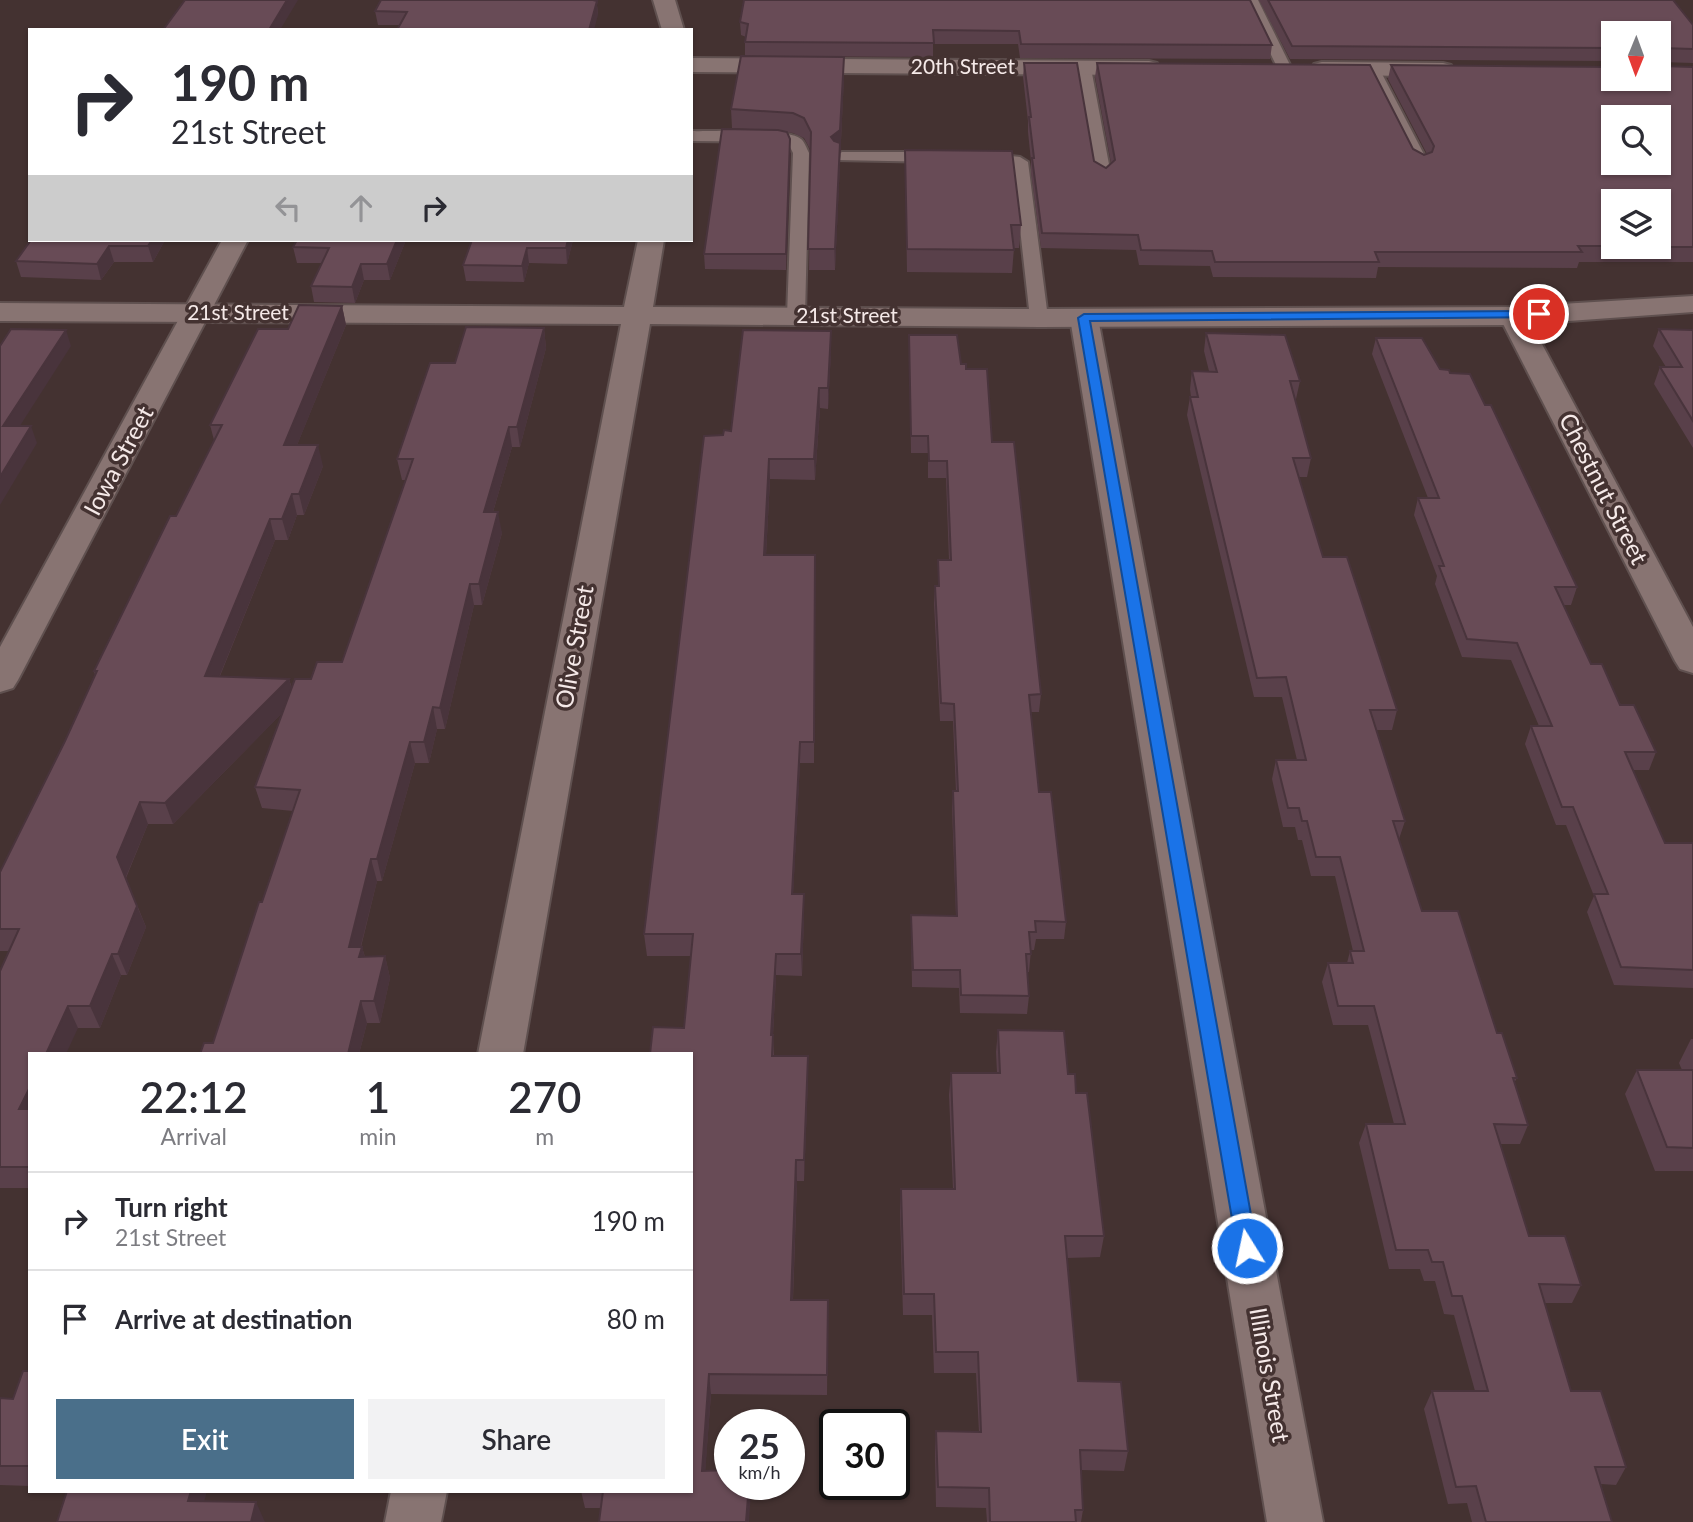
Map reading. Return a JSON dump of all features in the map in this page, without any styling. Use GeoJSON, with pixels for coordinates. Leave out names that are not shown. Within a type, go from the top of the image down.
{"type":"FeatureCollection","features":[{"type":"Feature","properties":{"kind":"street"},"geometry":{"type":"LineString","coordinates":[[664,0],[672,28]]}},
{"type":"Feature","properties":{"kind":"street","name":"20th Street"},"geometry":{"type":"LineString","coordinates":[[693,65],[1177,68]]}},
{"type":"Feature","properties":{"kind":"street"},"geometry":{"type":"LineString","coordinates":[[1258,69],[1466,70]]}},
{"type":"Feature","properties":{"kind":"street","name":"Iowa Street"},"geometry":{"type":"LineString","coordinates":[[0,680],[234,242]]}},
{"type":"Feature","properties":{"kind":"street","name":"Olive Street"},"geometry":{"type":"LineString","coordinates":[[500,1052],[651,242]]}},
{"type":"Feature","properties":{"kind":"street","name":"21st Street"},"geometry":{"type":"LineString","coordinates":[[0,312],[1039,318],[1513,316],[1693,304]]}},
{"type":"Feature","properties":{"kind":"street","name":"Chestnut Street"},"geometry":{"type":"LineString","coordinates":[[1513,316],[1693,661]]}},
{"type":"Feature","properties":{"kind":"street","name":"Illinois Street"},"geometry":{"type":"LineString","coordinates":[[1084,318],[1295,1522]]}},
{"type":"Feature","properties":{"kind":"street"},"geometry":{"type":"LineString","coordinates":[[413,1522],[419,1493]]}},
{"type":"Feature","properties":{"kind":"lane"},"geometry":{"type":"LineString","coordinates":[[1251,0],[1285,69]]}},
{"type":"Feature","properties":{"kind":"lane"},"geometry":{"type":"LineString","coordinates":[[1084,68],[1103,175]]}},
{"type":"Feature","properties":{"kind":"lane"},"geometry":{"type":"LineString","coordinates":[[1373,70],[1420,162]]}},
{"type":"Feature","properties":{"kind":"lane"},"geometry":{"type":"LineString","coordinates":[[693,136],[780,138],[795,142],[801,153],[796,316]]}},
{"type":"Feature","properties":{"kind":"lane"},"geometry":{"type":"LineString","coordinates":[[842,157],[1001,158],[1020,162],[1039,318]]}},
{"type":"Feature","properties":{"kind":"building"},"geometry":{"type":"Polygon","coordinates":[[[185,0],[287,0],[270,28],[164,28],[185,0]]]}},
{"type":"Feature","properties":{"kind":"building"},"geometry":{"type":"Polygon","coordinates":[[[381,0],[597,1],[590,28],[398,28],[407,12],[375,11],[381,0]]]}},
{"type":"Feature","properties":{"kind":"building"},"geometry":{"type":"Polygon","coordinates":[[[744,0],[1250,0],[1272,45],[1021,44],[1019,31],[933,30],[934,43],[745,42],[748,24],[740,22],[744,0]]]}},
{"type":"Feature","properties":{"kind":"building"},"geometry":{"type":"Polygon","coordinates":[[[1268,0],[1673,0],[1693,25],[1693,49],[1671,48],[1671,21],[1601,21],[1601,48],[1292,46],[1268,0]]]}},
{"type":"Feature","properties":{"kind":"building"},"geometry":{"type":"Polygon","coordinates":[[[741,56],[844,57],[840,130],[831,137],[840,143],[835,249],[808,249],[811,132],[804,118],[793,113],[731,109],[741,56]]]}},
{"type":"Feature","properties":{"kind":"building"},"geometry":{"type":"Polygon","coordinates":[[[1024,63],[1077,63],[1094,161],[1106,168],[1115,160],[1097,63],[1370,65],[1413,149],[1424,155],[1432,152],[1434,146],[1391,65],[1601,67],[1601,91],[1671,91],[1671,66],[1693,67],[1693,247],[1671,247],[1671,189],[1601,189],[1601,246],[1578,246],[1582,252],[1375,252],[1379,262],[1215,262],[1212,251],[1141,250],[1138,235],[1042,233],[1024,63]]]}},
{"type":"Feature","properties":{"kind":"building"},"geometry":{"type":"Polygon","coordinates":[[[722,129],[787,132],[790,139],[786,254],[704,254],[722,129]]]}},
{"type":"Feature","properties":{"kind":"building"},"geometry":{"type":"Polygon","coordinates":[[[905,150],[1012,151],[1021,225],[1011,225],[1014,250],[907,249],[905,150]]]}},
{"type":"Feature","properties":{"kind":"building"},"geometry":{"type":"Polygon","coordinates":[[[30,242],[151,242],[148,246],[109,246],[97,264],[16,261],[30,242]]]}},
{"type":"Feature","properties":{"kind":"building"},"geometry":{"type":"Polygon","coordinates":[[[296,242],[396,242],[387,264],[361,264],[352,287],[311,286],[329,248],[293,247],[296,242]]]}},
{"type":"Feature","properties":{"kind":"building"},"geometry":{"type":"Polygon","coordinates":[[[471,242],[568,242],[566,248],[527,248],[522,266],[463,265],[471,242]]]}},
{"type":"Feature","properties":{"kind":"building"},"geometry":{"type":"Polygon","coordinates":[[[299,305],[342,306],[284,445],[318,445],[299,494],[292,494],[282,519],[270,519],[205,676],[289,679],[165,803],[140,802],[117,857],[137,906],[118,954],[112,954],[90,1006],[68,1006],[47,1052],[28,1052],[28,1091],[19,1109],[28,1109],[28,1167],[0,1167],[0,971],[19,929],[0,929],[0,872],[65,741],[97,671],[94,671],[170,516],[176,516],[222,425],[210,425],[258,329],[288,329],[299,305]]]}},
{"type":"Feature","properties":{"kind":"building"},"geometry":{"type":"Polygon","coordinates":[[[466,327],[544,328],[517,427],[509,427],[484,512],[498,512],[479,584],[470,584],[440,708],[433,707],[424,742],[410,742],[377,859],[371,859],[349,947],[362,947],[359,957],[385,956],[374,1001],[361,1001],[348,1052],[201,1052],[204,1043],[213,1043],[259,902],[262,902],[300,790],[255,787],[295,679],[311,679],[317,662],[342,662],[413,459],[397,459],[430,363],[455,363],[466,327]]]}},
{"type":"Feature","properties":{"kind":"building"},"geometry":{"type":"Polygon","coordinates":[[[11,329],[66,330],[3,426],[31,426],[0,477],[0,346],[11,329]]]}},
{"type":"Feature","properties":{"kind":"building"},"geometry":{"type":"Polygon","coordinates":[[[1659,329],[1693,330],[1693,421],[1660,367],[1682,367],[1659,329]]]}},
{"type":"Feature","properties":{"kind":"building"},"geometry":{"type":"Polygon","coordinates":[[[743,330],[831,331],[828,388],[819,388],[814,459],[769,459],[764,555],[815,555],[814,742],[800,742],[792,894],[804,894],[801,954],[776,954],[771,1035],[772,1056],[808,1056],[804,1160],[796,1160],[791,1300],[828,1300],[827,1375],[709,1374],[702,1471],[714,1471],[714,1500],[748,1500],[746,1522],[599,1522],[603,1493],[693,1493],[693,1052],[650,1052],[653,1027],[684,1028],[693,934],[644,934],[704,436],[723,435],[724,430],[731,431],[743,330]]]}},
{"type":"Feature","properties":{"kind":"building"},"geometry":{"type":"Polygon","coordinates":[[[1206,333],[1285,335],[1300,381],[1290,381],[1311,458],[1293,458],[1323,557],[1347,557],[1397,710],[1370,710],[1405,821],[1393,821],[1422,911],[1458,911],[1497,1033],[1502,1033],[1517,1078],[1513,1078],[1528,1125],[1494,1124],[1529,1236],[1565,1236],[1581,1285],[1539,1284],[1571,1391],[1601,1391],[1626,1467],[1595,1467],[1612,1522],[1486,1522],[1476,1486],[1456,1487],[1432,1391],[1488,1391],[1462,1296],[1452,1296],[1443,1262],[1432,1262],[1428,1250],[1396,1250],[1366,1124],[1405,1124],[1374,1006],[1338,1006],[1328,963],[1353,963],[1350,951],[1364,951],[1340,857],[1316,857],[1307,821],[1302,821],[1299,808],[1288,808],[1276,760],[1306,760],[1286,677],[1257,678],[1190,397],[1198,397],[1192,371],[1217,372],[1206,333]]]}},
{"type":"Feature","properties":{"kind":"building"},"geometry":{"type":"Polygon","coordinates":[[[909,335],[957,335],[961,364],[966,364],[966,369],[987,369],[992,442],[1014,442],[1041,694],[1029,695],[1039,792],[1051,792],[1066,922],[1035,921],[1036,932],[1029,932],[1031,954],[1026,954],[1029,996],[961,995],[960,970],[913,970],[911,915],[957,916],[953,791],[958,791],[954,704],[941,703],[935,586],[939,586],[938,560],[951,560],[947,461],[929,461],[928,436],[911,436],[909,335]]]}},
{"type":"Feature","properties":{"kind":"building"},"geometry":{"type":"Polygon","coordinates":[[[1376,338],[1422,338],[1440,369],[1449,370],[1450,373],[1470,374],[1485,405],[1491,405],[1577,587],[1555,587],[1591,664],[1602,664],[1620,705],[1634,705],[1656,752],[1625,752],[1665,843],[1693,843],[1693,970],[1621,967],[1594,894],[1608,894],[1573,807],[1562,807],[1531,726],[1552,726],[1517,643],[1467,639],[1439,566],[1444,566],[1418,498],[1439,498],[1376,338]]]}},
{"type":"Feature","properties":{"kind":"building"},"geometry":{"type":"Polygon","coordinates":[[[998,1030],[1064,1031],[1068,1074],[1075,1074],[1076,1093],[1087,1093],[1104,1236],[1065,1236],[1078,1381],[1121,1382],[1128,1451],[1080,1450],[1083,1510],[1075,1510],[1076,1522],[990,1522],[989,1488],[938,1487],[936,1431],[981,1432],[978,1352],[936,1352],[934,1294],[904,1294],[901,1189],[955,1189],[951,1073],[1000,1073],[998,1030]]]}},
{"type":"Feature","properties":{"kind":"building"},"geometry":{"type":"Polygon","coordinates":[[[1637,1070],[1693,1070],[1693,1148],[1667,1147],[1637,1070]]]}},
{"type":"Feature","properties":{"kind":"building"},"geometry":{"type":"Polygon","coordinates":[[[23,1371],[28,1371],[28,1466],[0,1466],[0,1398],[13,1399],[23,1371]]]}},
{"type":"Feature","properties":{"kind":"building"},"geometry":{"type":"Polygon","coordinates":[[[66,1493],[190,1493],[188,1501],[256,1502],[251,1522],[57,1522],[66,1493]]]}},
{"type":"Feature","properties":{"kind":"route"},"geometry":{"type":"LineString","coordinates":[[1247,1248],[1084,318],[1539,314]]}}]}
